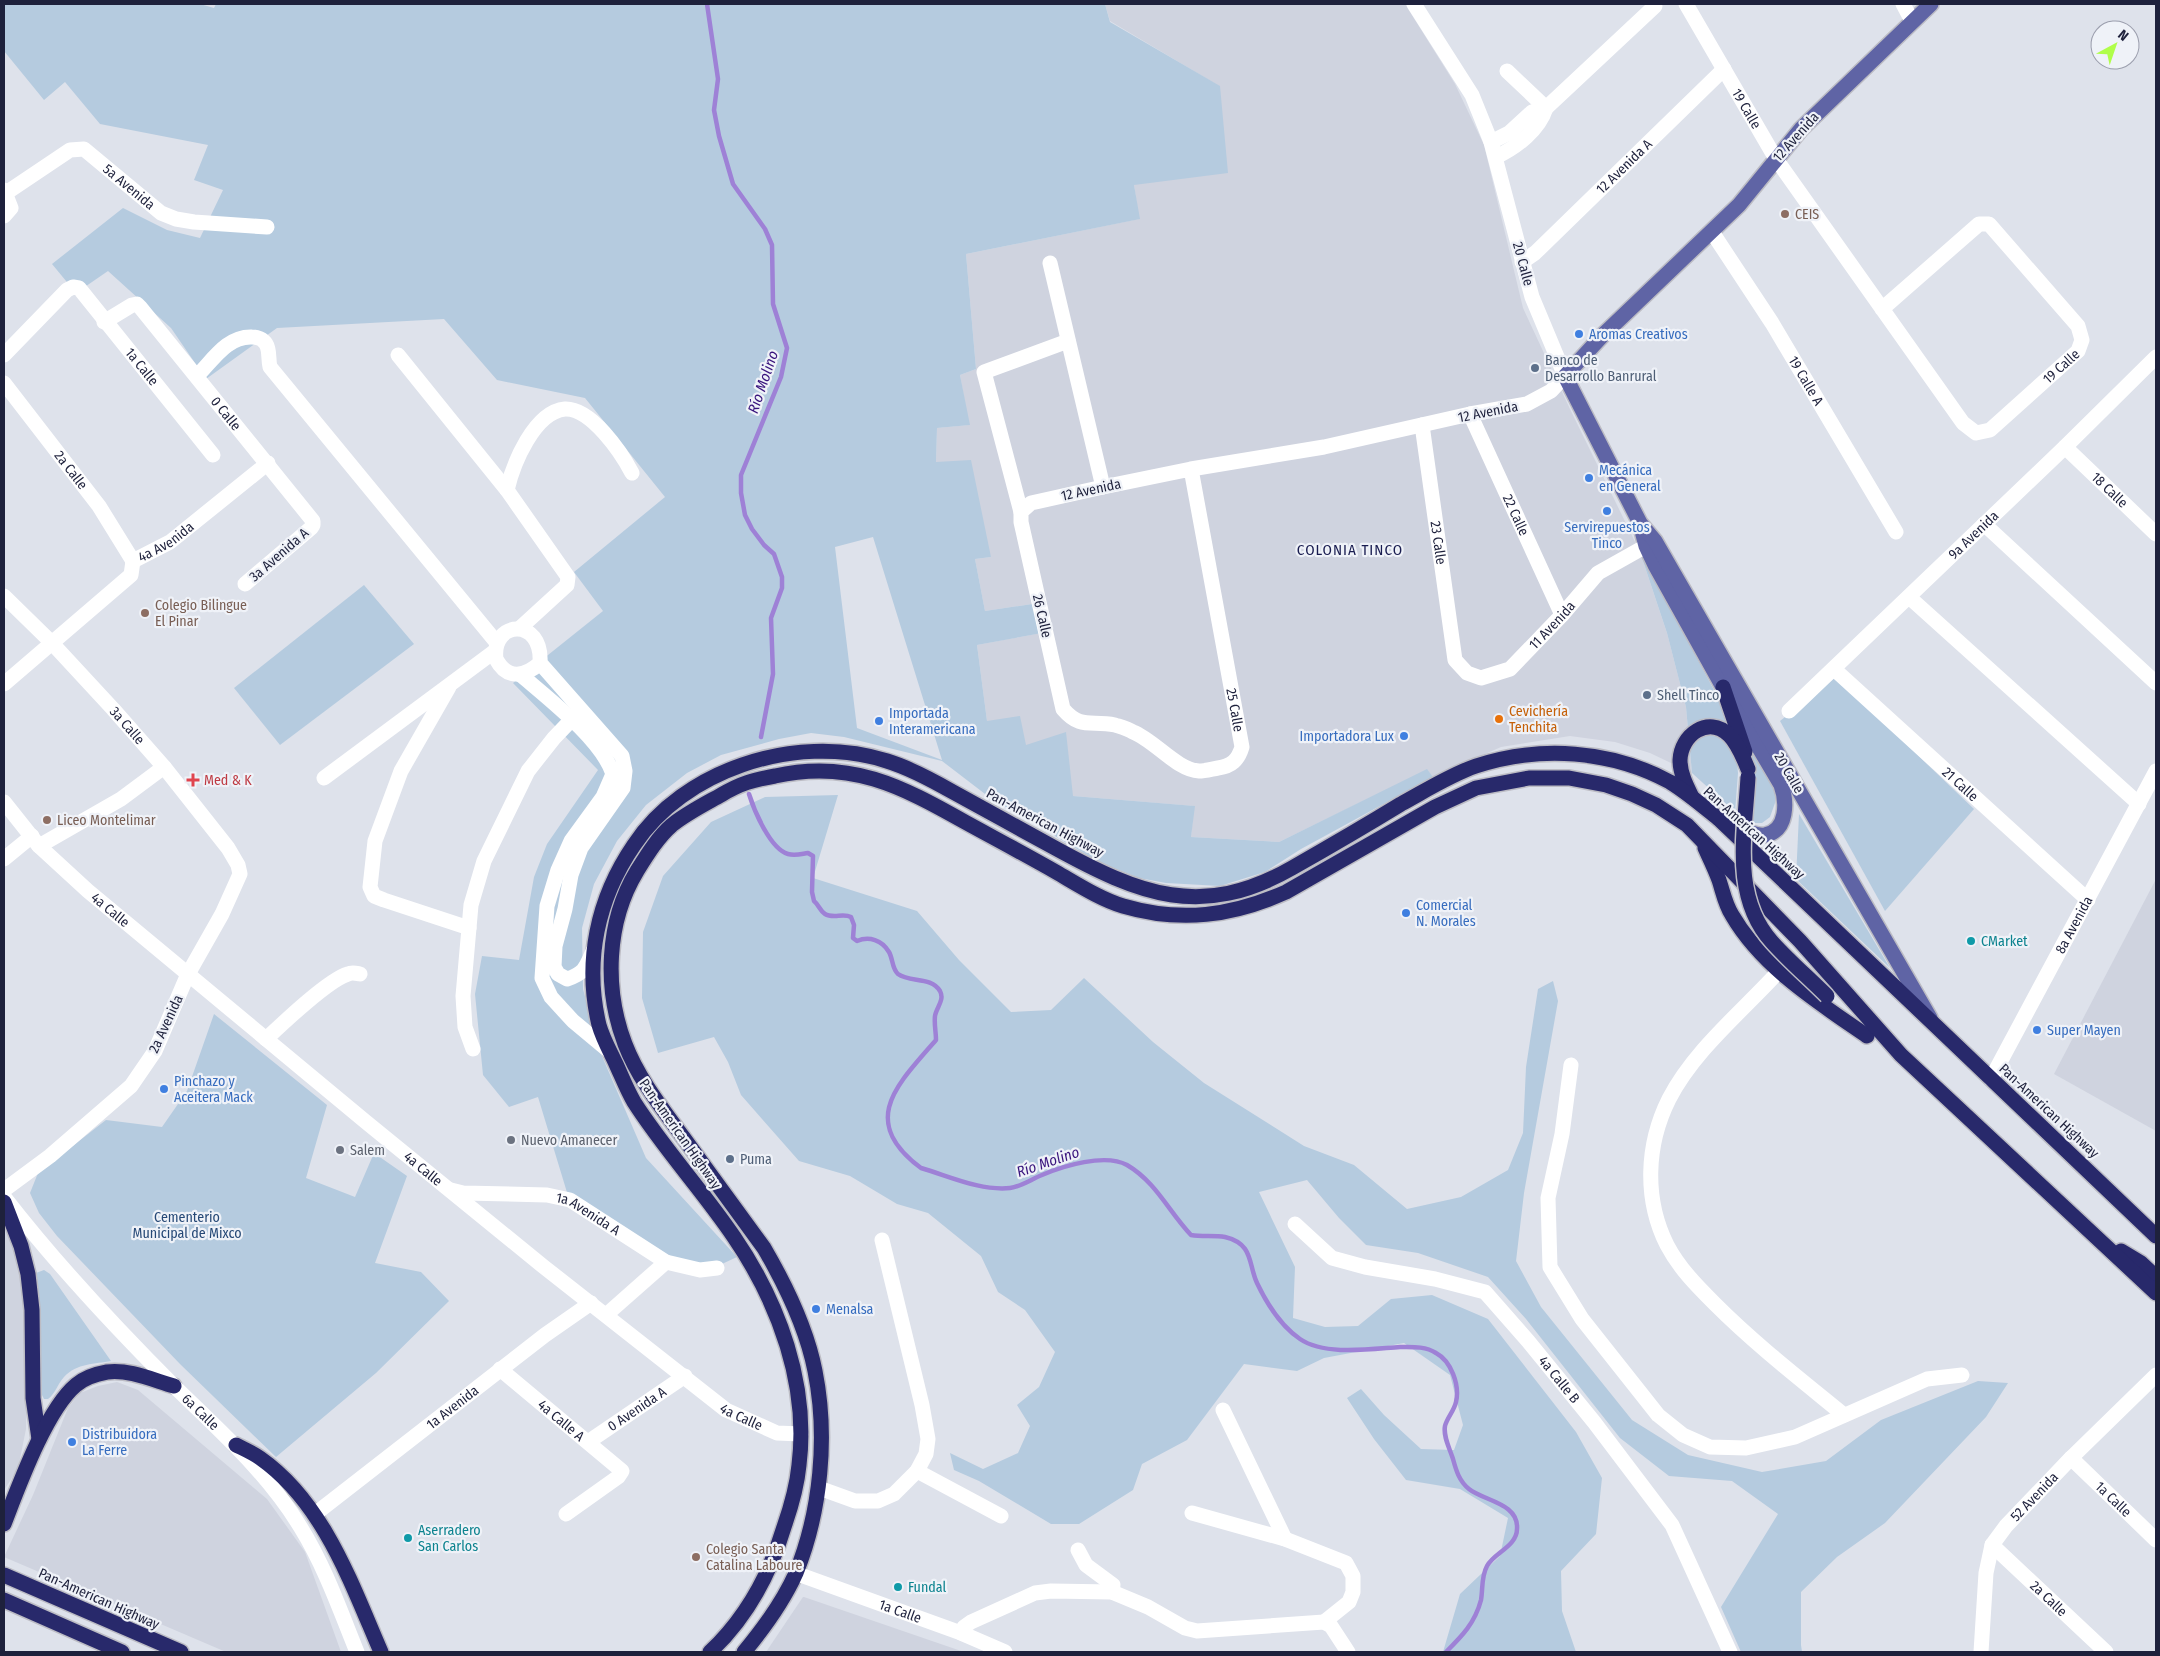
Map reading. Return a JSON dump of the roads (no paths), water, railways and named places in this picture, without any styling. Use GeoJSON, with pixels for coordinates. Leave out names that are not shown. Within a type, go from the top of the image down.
{"type":"FeatureCollection","features":[{"type":"Feature","properties":{"kind":"highway"},"geometry":{"type":"LineString","coordinates":[[1723,687],[1740,730],[1748,773],[1743,869],[1750,905],[1759,924],[1772,942],[1867,1036]]}},
{"type":"Feature","properties":{"kind":"highway"},"geometry":{"type":"LineString","coordinates":[[1692,797],[1682,774],[1680,760],[1683,744],[1687,738],[1698,730],[1710,727],[1723,730],[1733,740],[1748,773]]}},
{"type":"Feature","properties":{"kind":"highway","name":"Pan-American Highway"},"geometry":{"type":"LineString","coordinates":[[710,1652],[720,1643],[765,1580],[778,1548],[793,1500],[800,1464],[801,1434],[797,1383],[773,1305],[736,1240],[632,1098],[609,1050],[601,1032],[594,997],[594,948],[599,917],[614,877],[643,831],[682,796],[713,777],[754,761],[804,752],[853,753],[902,766],[1123,883],[1159,893],[1208,896],[1232,893],[1282,874],[1433,786],[1470,768],[1502,759],[1568,752],[1609,759],[1668,781],[1692,797],[1720,820],[2156,1236]]}},
{"type":"Feature","properties":{"kind":"highway","name":"Pan-American Highway"},"geometry":{"type":"LineString","coordinates":[[744,1652],[768,1624],[795,1573],[810,1529],[819,1488],[820,1415],[815,1371],[806,1339],[777,1270],[639,1074],[619,1025],[612,992],[611,961],[615,931],[624,899],[635,875],[651,849],[671,826],[742,783],[799,770],[830,770],[890,783],[1121,905],[1185,917],[1228,912],[1269,900],[1297,887],[1456,796],[1476,788],[1529,778],[1569,778],[1588,781],[1632,794],[1656,805],[1684,822],[1800,941],[1901,1055],[2156,1293]]}},
{"type":"Feature","properties":{"kind":"highway"},"geometry":{"type":"LineString","coordinates":[[1703,842],[1732,915],[1749,940],[1809,997],[1867,1036],[1901,1055]]}},
{"type":"Feature","properties":{"kind":"highway"},"geometry":{"type":"LineString","coordinates":[[5,1209],[21,1246],[28,1274],[32,1310],[33,1398],[39,1439]]}},
{"type":"Feature","properties":{"kind":"highway"},"geometry":{"type":"LineString","coordinates":[[2100,1240],[2141,1263],[2156,1277]]}},
{"type":"Feature","properties":{"kind":"highway"},"geometry":{"type":"LineString","coordinates":[[4,1524],[39,1439],[66,1395],[76,1385],[93,1375],[106,1372],[123,1372],[174,1386]]}},
{"type":"Feature","properties":{"kind":"highway"},"geometry":{"type":"LineString","coordinates":[[236,1445],[260,1457],[288,1482],[315,1514],[343,1563],[381,1652]]}},
{"type":"Feature","properties":{"kind":"highway"},"geometry":{"type":"LineString","coordinates":[[4,1500],[18,1487]]}},
{"type":"Feature","properties":{"kind":"highway","name":"Pan-American Highway"},"geometry":{"type":"LineString","coordinates":[[4,1575],[181,1652]]}},
{"type":"Feature","properties":{"kind":"highway"},"geometry":{"type":"LineString","coordinates":[[4,1600],[122,1652]]}},
{"type":"Feature","properties":{"kind":"main road","name":"12 Avenida"},"geometry":{"type":"LineString","coordinates":[[1565,376],[1603,334],[1739,205],[1801,129],[1930,4]]}},
{"type":"Feature","properties":{"kind":"main road","name":"20 Calle"},"geometry":{"type":"LineString","coordinates":[[1565,376],[1640,523],[1646,546],[1723,687],[1781,785],[1785,797],[1783,817],[1779,826],[1766,835],[1758,835],[1720,820]]}},
{"type":"Feature","properties":{"kind":"main road","name":"20 Calle"},"geometry":{"type":"LineString","coordinates":[[1640,523],[1655,541],[1935,1026]]}},
{"type":"Feature","properties":{"kind":"street","name":"20 Calle"},"geometry":{"type":"LineString","coordinates":[[1414,4],[1472,95],[1496,157],[1532,298],[1565,376]]}},
{"type":"Feature","properties":{"kind":"street","name":"19 Calle"},"geometry":{"type":"LineString","coordinates":[[1686,4],[1776,159],[1882,309],[1963,423],[1976,433],[1990,430],[2078,351],[2082,340],[2078,326],[1988,224],[1979,224],[1882,309]]}},
{"type":"Feature","properties":{"kind":"street"},"geometry":{"type":"LineString","coordinates":[[1902,4],[1912,21]]}},
{"type":"Feature","properties":{"kind":"street"},"geometry":{"type":"LineString","coordinates":[[1491,142],[1510,133],[1532,112],[1546,108],[1655,6]]}},
{"type":"Feature","properties":{"kind":"street","name":"12 Avenida A"},"geometry":{"type":"LineString","coordinates":[[1522,262],[1535,253],[1724,69]]}},
{"type":"Feature","properties":{"kind":"street"},"geometry":{"type":"LineString","coordinates":[[1507,71],[1546,108]]}},
{"type":"Feature","properties":{"kind":"street"},"geometry":{"type":"LineString","coordinates":[[1496,157],[1510,151],[1526,137],[1542,121],[1546,108]]}},
{"type":"Feature","properties":{"kind":"street","name":"5a Avenida"},"geometry":{"type":"LineString","coordinates":[[5,192],[70,150],[84,149],[161,212],[176,219],[267,227]]}},
{"type":"Feature","properties":{"kind":"street"},"geometry":{"type":"LineString","coordinates":[[5,192],[12,208],[5,214]]}},
{"type":"Feature","properties":{"kind":"street","name":"19 Calle A"},"geometry":{"type":"LineString","coordinates":[[1712,232],[1772,323],[1896,532]]}},
{"type":"Feature","properties":{"kind":"street"},"geometry":{"type":"LineString","coordinates":[[1050,263],[1103,487]]}},
{"type":"Feature","properties":{"kind":"street","name":"1a Calle"},"geometry":{"type":"LineString","coordinates":[[4,355],[68,290],[73,287],[78,288],[213,455]]}},
{"type":"Feature","properties":{"kind":"street","name":"0 Calle"},"geometry":{"type":"LineString","coordinates":[[104,322],[137,304],[268,462],[313,521],[313,525]]}},
{"type":"Feature","properties":{"kind":"street"},"geometry":{"type":"LineString","coordinates":[[198,376],[232,341],[249,337],[263,340],[267,345],[270,367],[496,647],[500,666],[506,672],[521,675],[577,714],[622,756],[625,772],[623,788],[581,848],[571,875],[565,910],[555,946],[554,967],[558,974],[567,979],[579,975],[586,967],[594,948]]}},
{"type":"Feature","properties":{"kind":"street","name":"26 Calle"},"geometry":{"type":"LineString","coordinates":[[1062,709],[1021,517],[984,372],[1068,342]]}},
{"type":"Feature","properties":{"kind":"street"},"geometry":{"type":"LineString","coordinates":[[398,355],[507,490],[568,576],[566,585],[520,628]]}},
{"type":"Feature","properties":{"kind":"street","name":"9a Avenida"},"geometry":{"type":"LineString","coordinates":[[1789,711],[2065,447],[2156,357]]}},
{"type":"Feature","properties":{"kind":"street","name":"12 Avenida"},"geometry":{"type":"LineString","coordinates":[[1021,517],[1031,503],[1192,469],[1324,447],[1470,414],[1527,404],[1551,391],[1565,376]]}},
{"type":"Feature","properties":{"kind":"street","name":"2a Calle"},"geometry":{"type":"LineString","coordinates":[[4,383],[99,506],[133,560]]}},
{"type":"Feature","properties":{"kind":"street"},"geometry":{"type":"LineString","coordinates":[[507,490],[513,468],[534,430],[547,416],[564,409],[579,412],[599,428],[613,444],[632,473]]}},
{"type":"Feature","properties":{"kind":"street","name":"22 Calle"},"geometry":{"type":"LineString","coordinates":[[1470,414],[1562,616]]}},
{"type":"Feature","properties":{"kind":"street","name":"23 Calle"},"geometry":{"type":"LineString","coordinates":[[1422,425],[1455,660]]}},
{"type":"Feature","properties":{"kind":"street","name":"18 Calle"},"geometry":{"type":"LineString","coordinates":[[2065,447],[2156,534]]}},
{"type":"Feature","properties":{"kind":"street","name":"4a Avenida"},"geometry":{"type":"LineString","coordinates":[[4,684],[131,575],[133,560],[170,542],[268,462]]}},
{"type":"Feature","properties":{"kind":"street","name":"25 Calle"},"geometry":{"type":"LineString","coordinates":[[1062,709],[1081,724],[1114,725],[1135,732],[1184,766],[1198,771],[1224,767],[1239,758],[1242,747],[1192,469]]}},
{"type":"Feature","properties":{"kind":"street"},"geometry":{"type":"LineString","coordinates":[[1984,524],[2156,683]]}},
{"type":"Feature","properties":{"kind":"street","name":"3a Avenida A"},"geometry":{"type":"LineString","coordinates":[[245,584],[313,525]]}},
{"type":"Feature","properties":{"kind":"street","name":"11 Avenida"},"geometry":{"type":"LineString","coordinates":[[1455,660],[1467,673],[1481,678],[1510,669],[1562,616],[1598,573],[1646,546]]}},
{"type":"Feature","properties":{"kind":"street","name":"3a Calle"},"geometry":{"type":"LineString","coordinates":[[4,596],[51,642],[114,709],[164,767],[228,848],[238,865]]}},
{"type":"Feature","properties":{"kind":"street"},"geometry":{"type":"LineString","coordinates":[[1909,596],[2139,804]]}},
{"type":"Feature","properties":{"kind":"street"},"geometry":{"type":"LineString","coordinates":[[324,778],[449,687],[496,647],[502,636],[514,629],[520,628],[528,631],[540,645],[540,663],[609,761],[613,774],[603,797],[571,841],[558,870],[547,906],[542,978],[551,998],[574,1021],[609,1050]]}},
{"type":"Feature","properties":{"kind":"street"},"geometry":{"type":"LineString","coordinates":[[521,675],[533,670],[540,663]]}},
{"type":"Feature","properties":{"kind":"street","name":"21 Calle"},"geometry":{"type":"LineString","coordinates":[[1834,669],[2088,900]]}},
{"type":"Feature","properties":{"kind":"street"},"geometry":{"type":"LineString","coordinates":[[449,687],[401,771],[375,841],[370,888],[374,896],[469,928]]}},
{"type":"Feature","properties":{"kind":"street"},"geometry":{"type":"LineString","coordinates":[[473,1049],[465,1027],[463,996],[471,905],[484,861],[501,822],[528,771],[577,714]]}},
{"type":"Feature","properties":{"kind":"street"},"geometry":{"type":"LineString","coordinates":[[4,860],[36,841],[120,799],[164,767]]}},
{"type":"Feature","properties":{"kind":"street","name":"8a Avenida"},"geometry":{"type":"LineString","coordinates":[[1991,1079],[2156,771]]}},
{"type":"Feature","properties":{"kind":"street","name":"4a Calle"},"geometry":{"type":"LineString","coordinates":[[4,802],[36,841],[88,890],[449,1190],[606,1315],[726,1410],[777,1433],[801,1434]]}},
{"type":"Feature","properties":{"kind":"street","name":"2a Avenida"},"geometry":{"type":"LineString","coordinates":[[4,1190],[50,1156],[131,1086],[155,1051],[188,974],[222,914],[240,874],[238,865]]}},
{"type":"Feature","properties":{"kind":"street"},"geometry":{"type":"LineString","coordinates":[[1780,970],[1722,1030],[1690,1067],[1670,1098],[1661,1119],[1653,1148],[1649,1174],[1654,1209],[1667,1245],[1691,1280],[1737,1327],[1844,1415]]}},
{"type":"Feature","properties":{"kind":"street"},"geometry":{"type":"LineString","coordinates":[[266,1039],[300,1008],[331,984],[346,974],[360,974]]}},
{"type":"Feature","properties":{"kind":"street"},"geometry":{"type":"LineString","coordinates":[[1571,1065],[1562,1134],[1548,1198],[1549,1258],[1554,1275],[1582,1319],[1658,1415],[1683,1435],[1710,1447],[1746,1448],[1795,1437],[1927,1379],[1962,1375]]}},
{"type":"Feature","properties":{"kind":"street","name":"1a Avenida A"},"geometry":{"type":"LineString","coordinates":[[449,1190],[463,1193],[547,1194],[570,1200],[666,1262],[700,1270],[717,1268]]}},
{"type":"Feature","properties":{"kind":"street","name":"6a Calle"},"geometry":{"type":"LineString","coordinates":[[4,1197],[43,1247],[174,1386],[236,1445],[278,1495],[301,1527],[324,1569],[356,1652]]}},
{"type":"Feature","properties":{"kind":"street","name":"4a Calle B"},"geometry":{"type":"LineString","coordinates":[[1295,1224],[1332,1258],[1365,1267],[1435,1279],[1485,1292],[1594,1422],[1672,1525],[1730,1652]]}},
{"type":"Feature","properties":{"kind":"street"},"geometry":{"type":"LineString","coordinates":[[819,1488],[855,1501],[878,1501],[894,1494],[917,1471],[926,1454],[928,1439],[922,1405],[882,1240]]}},
{"type":"Feature","properties":{"kind":"street"},"geometry":{"type":"LineString","coordinates":[[606,1315],[666,1262]]}},
{"type":"Feature","properties":{"kind":"street","name":"1a Avenida"},"geometry":{"type":"LineString","coordinates":[[315,1514],[500,1369],[591,1303]]}},
{"type":"Feature","properties":{"kind":"street","name":"4a Calle A"},"geometry":{"type":"LineString","coordinates":[[500,1369],[622,1472],[618,1477],[566,1514]]}},
{"type":"Feature","properties":{"kind":"street","name":"52 Avenida"},"geometry":{"type":"LineString","coordinates":[[1981,1652],[1986,1574],[1992,1545],[2006,1526],[2071,1458],[2156,1374]]}},
{"type":"Feature","properties":{"kind":"street","name":"0 Avenida A"},"geometry":{"type":"LineString","coordinates":[[588,1442],[685,1376]]}},
{"type":"Feature","properties":{"kind":"street"},"geometry":{"type":"LineString","coordinates":[[1223,1410],[1285,1539]]}},
{"type":"Feature","properties":{"kind":"street","name":"1a Calle"},"geometry":{"type":"LineString","coordinates":[[2071,1458],[2156,1540]]}},
{"type":"Feature","properties":{"kind":"street"},"geometry":{"type":"LineString","coordinates":[[917,1471],[1001,1516]]}},
{"type":"Feature","properties":{"kind":"street"},"geometry":{"type":"LineString","coordinates":[[1192,1514],[1285,1539],[1346,1563],[1353,1576],[1353,1592],[1349,1602],[1324,1622]]}},
{"type":"Feature","properties":{"kind":"street","name":"2a Calle"},"geometry":{"type":"LineString","coordinates":[[1992,1545],[2106,1652]]}},
{"type":"Feature","properties":{"kind":"street"},"geometry":{"type":"LineString","coordinates":[[1078,1550],[1086,1565],[1113,1585],[1112,1592]]}},
{"type":"Feature","properties":{"kind":"street","name":"1a Calle"},"geometry":{"type":"LineString","coordinates":[[795,1573],[1005,1652]]}},
{"type":"Feature","properties":{"kind":"street"},"geometry":{"type":"LineString","coordinates":[[961,1634],[964,1627],[971,1622],[1035,1593],[1050,1591],[1112,1592],[1148,1607],[1185,1628],[1197,1631],[1324,1622],[1332,1626],[1348,1652]]}},
{"type":"Feature","properties":{"kind":"waterway","name":"Río Molino"},"geometry":{"type":"LineString","coordinates":[[707,4],[718,79],[714,110],[719,136],[733,184],[765,229],[772,245],[773,304],[787,348],[781,377],[741,475],[741,493],[745,515],[752,529],[764,545],[774,554],[782,577],[782,588],[771,618],[773,674],[761,737]]}},
{"type":"Feature","properties":{"kind":"waterway","name":"Río Molino"},"geometry":{"type":"LineString","coordinates":[[749,794],[769,837],[781,851],[796,855],[808,853],[813,856],[812,892],[814,901],[823,913],[831,916],[851,917],[854,925],[853,938],[857,941],[871,939],[879,942],[889,952],[898,974],[903,977],[931,983],[940,991],[941,1001],[935,1016],[936,1040],[908,1072],[898,1088],[890,1103],[888,1119],[891,1134],[902,1151],[921,1168],[976,1185],[1010,1188],[1022,1185],[1051,1171],[1084,1162],[1107,1160],[1127,1165],[1146,1180],[1191,1235],[1225,1237],[1241,1244],[1248,1256],[1254,1276],[1265,1299],[1287,1328],[1300,1339],[1322,1348],[1335,1350],[1400,1347],[1423,1348],[1436,1353],[1446,1362],[1453,1374],[1457,1395],[1455,1405],[1445,1426],[1445,1434],[1458,1475],[1469,1489],[1507,1508],[1516,1520],[1517,1529],[1513,1540],[1490,1561],[1485,1570],[1481,1600],[1472,1622],[1463,1635],[1446,1652]]}},
{"type":"Feature","properties":{"kind":"place","name":"CEIS"},"geometry":{"type":"Point","coordinates":[1785,214]}},
{"type":"Feature","properties":{"kind":"place","name":"Aromas Creativos"},"geometry":{"type":"Point","coordinates":[1579,334]}},
{"type":"Feature","properties":{"kind":"place","name":"Banco de Desarrollo Banrural"},"geometry":{"type":"Point","coordinates":[1535,368]}},
{"type":"Feature","properties":{"kind":"place","name":"Mecánica en General"},"geometry":{"type":"Point","coordinates":[1589,478]}},
{"type":"Feature","properties":{"kind":"place","name":"Servirepuestos Tinco"},"geometry":{"type":"Point","coordinates":[1607,511]}},
{"type":"Feature","properties":{"kind":"place","name":"Colegio Bilingue El Pinar"},"geometry":{"type":"Point","coordinates":[145,613]}},
{"type":"Feature","properties":{"kind":"place","name":"Shell Tinco"},"geometry":{"type":"Point","coordinates":[1647,695]}},
{"type":"Feature","properties":{"kind":"place","name":"Cevichería Tenchita"},"geometry":{"type":"Point","coordinates":[1499,719]}},
{"type":"Feature","properties":{"kind":"place","name":"Importada Interamericana"},"geometry":{"type":"Point","coordinates":[879,721]}},
{"type":"Feature","properties":{"kind":"place","name":"Importadora Lux"},"geometry":{"type":"Point","coordinates":[1404,736]}},
{"type":"Feature","properties":{"kind":"place","name":"Med & K"},"geometry":{"type":"Point","coordinates":[193,780]}},
{"type":"Feature","properties":{"kind":"place","name":"Liceo Montelimar"},"geometry":{"type":"Point","coordinates":[47,820]}},
{"type":"Feature","properties":{"kind":"place","name":"Comercial N. Morales"},"geometry":{"type":"Point","coordinates":[1406,913]}},
{"type":"Feature","properties":{"kind":"place","name":"CMarket"},"geometry":{"type":"Point","coordinates":[1971,941]}},
{"type":"Feature","properties":{"kind":"place","name":"Super Mayen"},"geometry":{"type":"Point","coordinates":[2037,1030]}},
{"type":"Feature","properties":{"kind":"place","name":"Pinchazo y Aceitera Mack"},"geometry":{"type":"Point","coordinates":[164,1089]}},
{"type":"Feature","properties":{"kind":"place","name":"Nuevo Amanecer"},"geometry":{"type":"Point","coordinates":[511,1140]}},
{"type":"Feature","properties":{"kind":"place","name":"Salem"},"geometry":{"type":"Point","coordinates":[340,1150]}},
{"type":"Feature","properties":{"kind":"place","name":"Puma"},"geometry":{"type":"Point","coordinates":[730,1159]}},
{"type":"Feature","properties":{"kind":"place","name":"Menalsa"},"geometry":{"type":"Point","coordinates":[816,1309]}},
{"type":"Feature","properties":{"kind":"place","name":"Distribuidora La Ferre"},"geometry":{"type":"Point","coordinates":[72,1442]}},
{"type":"Feature","properties":{"kind":"place","name":"Aserradero San Carlos"},"geometry":{"type":"Point","coordinates":[408,1538]}},
{"type":"Feature","properties":{"kind":"place","name":"Colegio Santa Catalina Laboure"},"geometry":{"type":"Point","coordinates":[696,1557]}},
{"type":"Feature","properties":{"kind":"place","name":"Fundal"},"geometry":{"type":"Point","coordinates":[898,1587]}},
{"type":"Feature","properties":{"kind":"district","name":"COLONIA TINCO"},"geometry":{"type":"Point","coordinates":[1350,550]}},
{"type":"Feature","properties":{"kind":"park label","name":"Cementerio Municipal de Mixco"},"geometry":{"type":"Point","coordinates":[187,1226]}}]}
